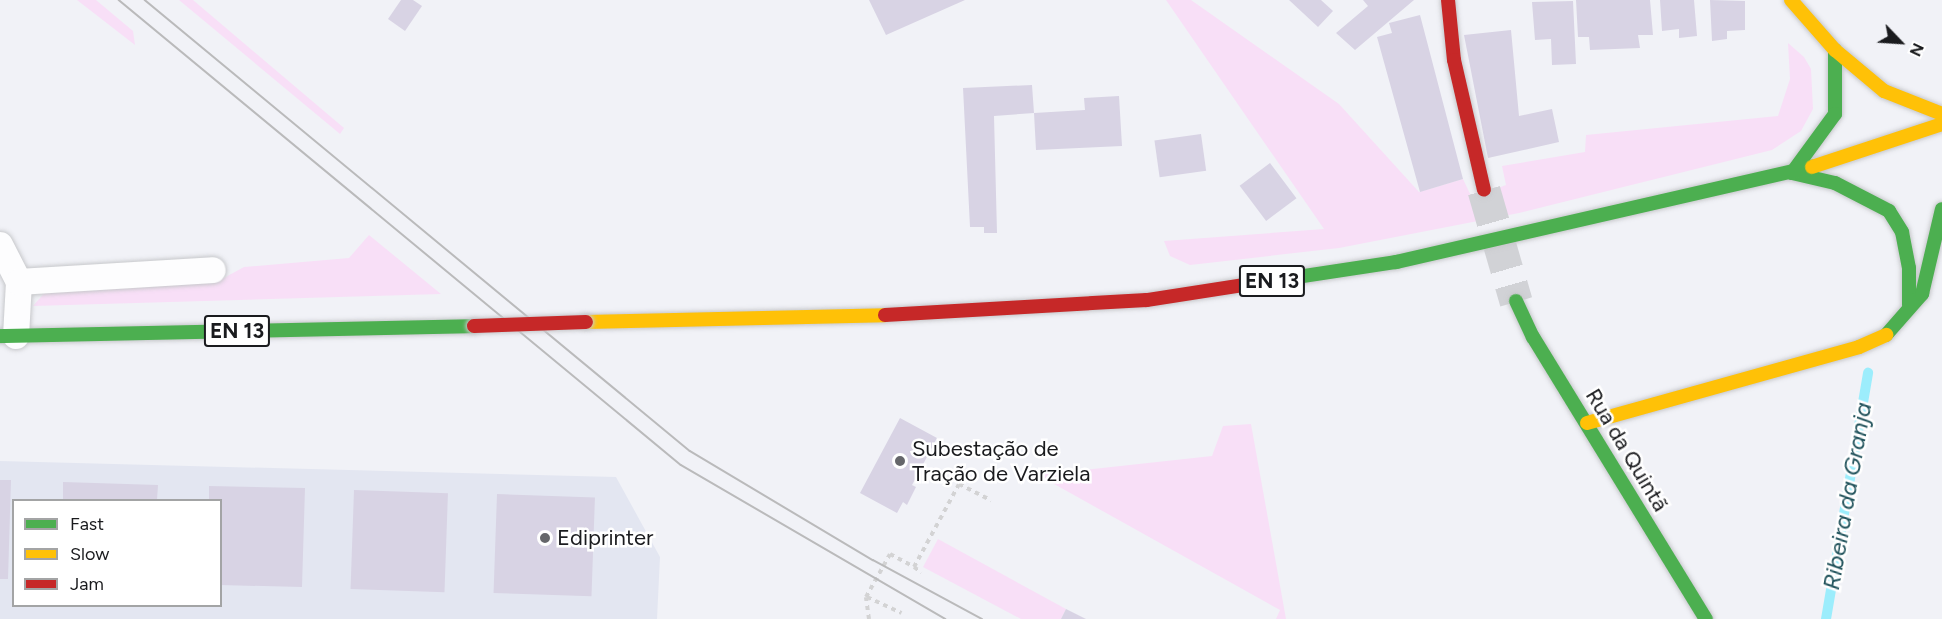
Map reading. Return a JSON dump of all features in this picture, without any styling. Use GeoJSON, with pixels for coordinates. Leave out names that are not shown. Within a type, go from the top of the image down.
{"type":"FeatureCollection","features":[{"type":"Feature","properties":{"kind":"main road"},"geometry":{"type":"LineString","coordinates":[[1448,0],[1454,60],[1484,190]]}},
{"type":"Feature","properties":{"kind":"main road"},"geometry":{"type":"LineString","coordinates":[[1791,0],[1835,50],[1884,91],[1942,114]]}},
{"type":"Feature","properties":{"kind":"main road"},"geometry":{"type":"LineString","coordinates":[[1835,50],[1838,91],[1835,114],[1819,141],[1792,172],[1835,183],[1889,211],[1902,232],[1909,268],[1909,312]]}},
{"type":"Feature","properties":{"kind":"main road","name":"EN 13"},"geometry":{"type":"LineString","coordinates":[[8,336],[937,314],[1147,300],[1396,262],[1792,172],[1942,124]]}},
{"type":"Feature","properties":{"kind":"main road"},"geometry":{"type":"LineString","coordinates":[[1587,423],[1859,347],[1885,336],[1909,312],[1928,276],[1942,209]]}},
{"type":"Feature","properties":{"kind":"main road","name":"Rua da Quintã"},"geometry":{"type":"LineString","coordinates":[[1516,301],[1533,337],[1706,619]]}},
{"type":"Feature","properties":{"kind":"street"},"geometry":{"type":"LineString","coordinates":[[0,245],[19,282],[8,336]]}},
{"type":"Feature","properties":{"kind":"street"},"geometry":{"type":"LineString","coordinates":[[19,282],[213,270]]}},
{"type":"Feature","properties":{"kind":"path"},"geometry":{"type":"LineString","coordinates":[[914,567],[959,484],[991,500]]}},
{"type":"Feature","properties":{"kind":"path"},"geometry":{"type":"LineString","coordinates":[[869,619],[866,597],[890,554],[921,572]]}},
{"type":"Feature","properties":{"kind":"path"},"geometry":{"type":"LineString","coordinates":[[866,597],[901,613]]}},
{"type":"Feature","properties":{"kind":"shaded area"},"geometry":{"type":"Polygon","coordinates":[[[77,0],[96,0],[133,31],[135,45],[77,0]]]}},
{"type":"Feature","properties":{"kind":"shaded area"},"geometry":{"type":"Polygon","coordinates":[[[179,0],[193,0],[344,128],[340,134],[179,0]]]}},
{"type":"Feature","properties":{"kind":"shaded area"},"geometry":{"type":"Polygon","coordinates":[[[1166,0],[1191,0],[1339,104],[1419,192],[1463,179],[1472,198],[1506,185],[1502,166],[1585,152],[1586,135],[1778,116],[1790,79],[1788,43],[1804,57],[1811,69],[1813,109],[1801,131],[1772,150],[1519,213],[1339,248],[1190,265],[1170,256],[1164,241],[1324,229],[1166,0]]]}},
{"type":"Feature","properties":{"kind":"shaded area"},"geometry":{"type":"Polygon","coordinates":[[[369,235],[441,294],[33,306],[47,290],[222,279],[244,267],[349,258],[369,235]]]}},
{"type":"Feature","properties":{"kind":"shaded area"},"geometry":{"type":"Polygon","coordinates":[[[1251,424],[1286,619],[1276,619],[1280,610],[1038,475],[1212,456],[1223,426],[1251,424]]]}},
{"type":"Feature","properties":{"kind":"shaded area"},"geometry":{"type":"Polygon","coordinates":[[[0,461],[616,477],[660,557],[657,619],[0,619],[0,461]]]}},
{"type":"Feature","properties":{"kind":"shaded area"},"geometry":{"type":"Polygon","coordinates":[[[938,539],[1066,609],[1061,619],[1021,619],[923,567],[938,539]]]}},
{"type":"Feature","properties":{"kind":"building"},"geometry":{"type":"Polygon","coordinates":[[[401,0],[413,0],[422,6],[405,31],[388,19],[401,0]]]}},
{"type":"Feature","properties":{"kind":"building"},"geometry":{"type":"Polygon","coordinates":[[[869,0],[965,0],[886,35],[869,0]]]}},
{"type":"Feature","properties":{"kind":"building"},"geometry":{"type":"Polygon","coordinates":[[[1289,0],[1321,0],[1333,11],[1318,27],[1289,0]]]}},
{"type":"Feature","properties":{"kind":"building"},"geometry":{"type":"Polygon","coordinates":[[[1363,0],[1414,0],[1355,50],[1336,33],[1368,6],[1363,0]]]}},
{"type":"Feature","properties":{"kind":"building"},"geometry":{"type":"Polygon","coordinates":[[[1576,0],[1650,0],[1653,35],[1638,35],[1640,48],[1590,50],[1589,37],[1578,37],[1576,0]]]}},
{"type":"Feature","properties":{"kind":"building"},"geometry":{"type":"Polygon","coordinates":[[[1660,0],[1694,0],[1697,36],[1679,38],[1679,29],[1662,31],[1660,0]]]}},
{"type":"Feature","properties":{"kind":"building"},"geometry":{"type":"Polygon","coordinates":[[[1710,0],[1745,1],[1745,30],[1727,31],[1727,39],[1712,41],[1710,0]]]}},
{"type":"Feature","properties":{"kind":"building"},"geometry":{"type":"Polygon","coordinates":[[[1573,1],[1576,64],[1552,65],[1551,39],[1535,40],[1532,2],[1573,1]]]}},
{"type":"Feature","properties":{"kind":"building"},"geometry":{"type":"Polygon","coordinates":[[[1420,15],[1463,179],[1420,192],[1377,37],[1392,33],[1389,23],[1420,15]]]}},
{"type":"Feature","properties":{"kind":"building"},"geometry":{"type":"Polygon","coordinates":[[[1511,30],[1519,116],[1552,109],[1559,142],[1488,158],[1464,35],[1511,30]]]}},
{"type":"Feature","properties":{"kind":"building"},"geometry":{"type":"Polygon","coordinates":[[[1032,85],[1034,113],[994,116],[997,233],[984,233],[984,227],[970,227],[963,88],[1032,85]]]}},
{"type":"Feature","properties":{"kind":"building"},"geometry":{"type":"Polygon","coordinates":[[[1119,96],[1122,146],[1036,150],[1034,113],[1085,110],[1084,98],[1119,96]]]}},
{"type":"Feature","properties":{"kind":"building"},"geometry":{"type":"Polygon","coordinates":[[[1201,134],[1206,171],[1160,177],[1154,141],[1201,134]]]}},
{"type":"Feature","properties":{"kind":"building"},"geometry":{"type":"Polygon","coordinates":[[[1270,163],[1296,198],[1266,221],[1240,186],[1270,163]]]}},
{"type":"Feature","properties":{"kind":"building","name":"Subestação de Tração de Varziela"},"geometry":{"type":"Polygon","coordinates":[[[900,418],[937,438],[912,485],[916,487],[907,505],[903,502],[897,513],[860,493],[900,418]]]}},
{"type":"Feature","properties":{"kind":"building"},"geometry":{"type":"Polygon","coordinates":[[[0,480],[11,480],[8,579],[0,579],[0,480]]]}},
{"type":"Feature","properties":{"kind":"building"},"geometry":{"type":"Polygon","coordinates":[[[63,482],[158,485],[157,499],[63,499],[63,482]]]}},
{"type":"Feature","properties":{"kind":"building"},"geometry":{"type":"Polygon","coordinates":[[[209,486],[305,488],[302,587],[222,585],[222,499],[209,499],[209,486]]]}},
{"type":"Feature","properties":{"kind":"building"},"geometry":{"type":"Polygon","coordinates":[[[354,490],[448,493],[444,592],[351,589],[354,490]]]}},
{"type":"Feature","properties":{"kind":"building"},"geometry":{"type":"Polygon","coordinates":[[[497,494],[595,497],[591,596],[494,593],[497,494]]]}},
{"type":"Feature","properties":{"kind":"building"},"geometry":{"type":"Polygon","coordinates":[[[1066,609],[1086,619],[1061,619],[1066,609]]]}},
{"type":"Feature","properties":{"kind":"waterway","name":"Ribeira da Granja"},"geometry":{"type":"LineString","coordinates":[[1826,619],[1868,373]]}},
{"type":"Feature","properties":{"kind":"tunnel"},"geometry":{"type":"LineString","coordinates":[[1484,190],[1516,301]]}},
{"type":"Feature","properties":{"kind":"tram line"},"geometry":{"type":"LineString","coordinates":[[119,0],[681,465],[946,619]]}},
{"type":"Feature","properties":{"kind":"tram line"},"geometry":{"type":"LineString","coordinates":[[145,0],[690,451],[873,560],[982,619]]}},
{"type":"Feature","properties":{"kind":"traffic: fast"},"geometry":{"type":"LineString","coordinates":[[1835,50],[1835,114],[1792,173],[1835,183],[1889,211],[1902,232],[1909,268],[1909,305]]}},
{"type":"Feature","properties":{"kind":"traffic: fast"},"geometry":{"type":"LineString","coordinates":[[1257,283],[1396,262],[1812,167]]}},
{"type":"Feature","properties":{"kind":"traffic: fast"},"geometry":{"type":"LineString","coordinates":[[1886,335],[1922,294],[1942,209]]}},
{"type":"Feature","properties":{"kind":"traffic: fast"},"geometry":{"type":"LineString","coordinates":[[1516,301],[1533,337],[1706,619]]}},
{"type":"Feature","properties":{"kind":"traffic: fast"},"geometry":{"type":"LineString","coordinates":[[0,336],[474,326]]}},
{"type":"Feature","properties":{"kind":"traffic: slow"},"geometry":{"type":"LineString","coordinates":[[1791,0],[1835,50],[1884,91],[1942,114]]}},
{"type":"Feature","properties":{"kind":"traffic: slow"},"geometry":{"type":"LineString","coordinates":[[1812,167],[1942,124]]}},
{"type":"Feature","properties":{"kind":"traffic: slow"},"geometry":{"type":"LineString","coordinates":[[586,322],[885,315]]}},
{"type":"Feature","properties":{"kind":"traffic: slow"},"geometry":{"type":"LineString","coordinates":[[1587,423],[1859,347],[1886,335]]}},
{"type":"Feature","properties":{"kind":"traffic: jam"},"geometry":{"type":"LineString","coordinates":[[1448,0],[1454,60],[1484,190]]}},
{"type":"Feature","properties":{"kind":"traffic: jam"},"geometry":{"type":"LineString","coordinates":[[885,315],[1147,300],[1257,283]]}},
{"type":"Feature","properties":{"kind":"traffic: jam"},"geometry":{"type":"LineString","coordinates":[[474,326],[586,322]]}},
{"type":"Feature","properties":{"kind":"place","name":"Subestação de Tração de Varziela"},"geometry":{"type":"Point","coordinates":[900,461]}},
{"type":"Feature","properties":{"kind":"place","name":"Ediprinter"},"geometry":{"type":"Point","coordinates":[545,538]}}]}
